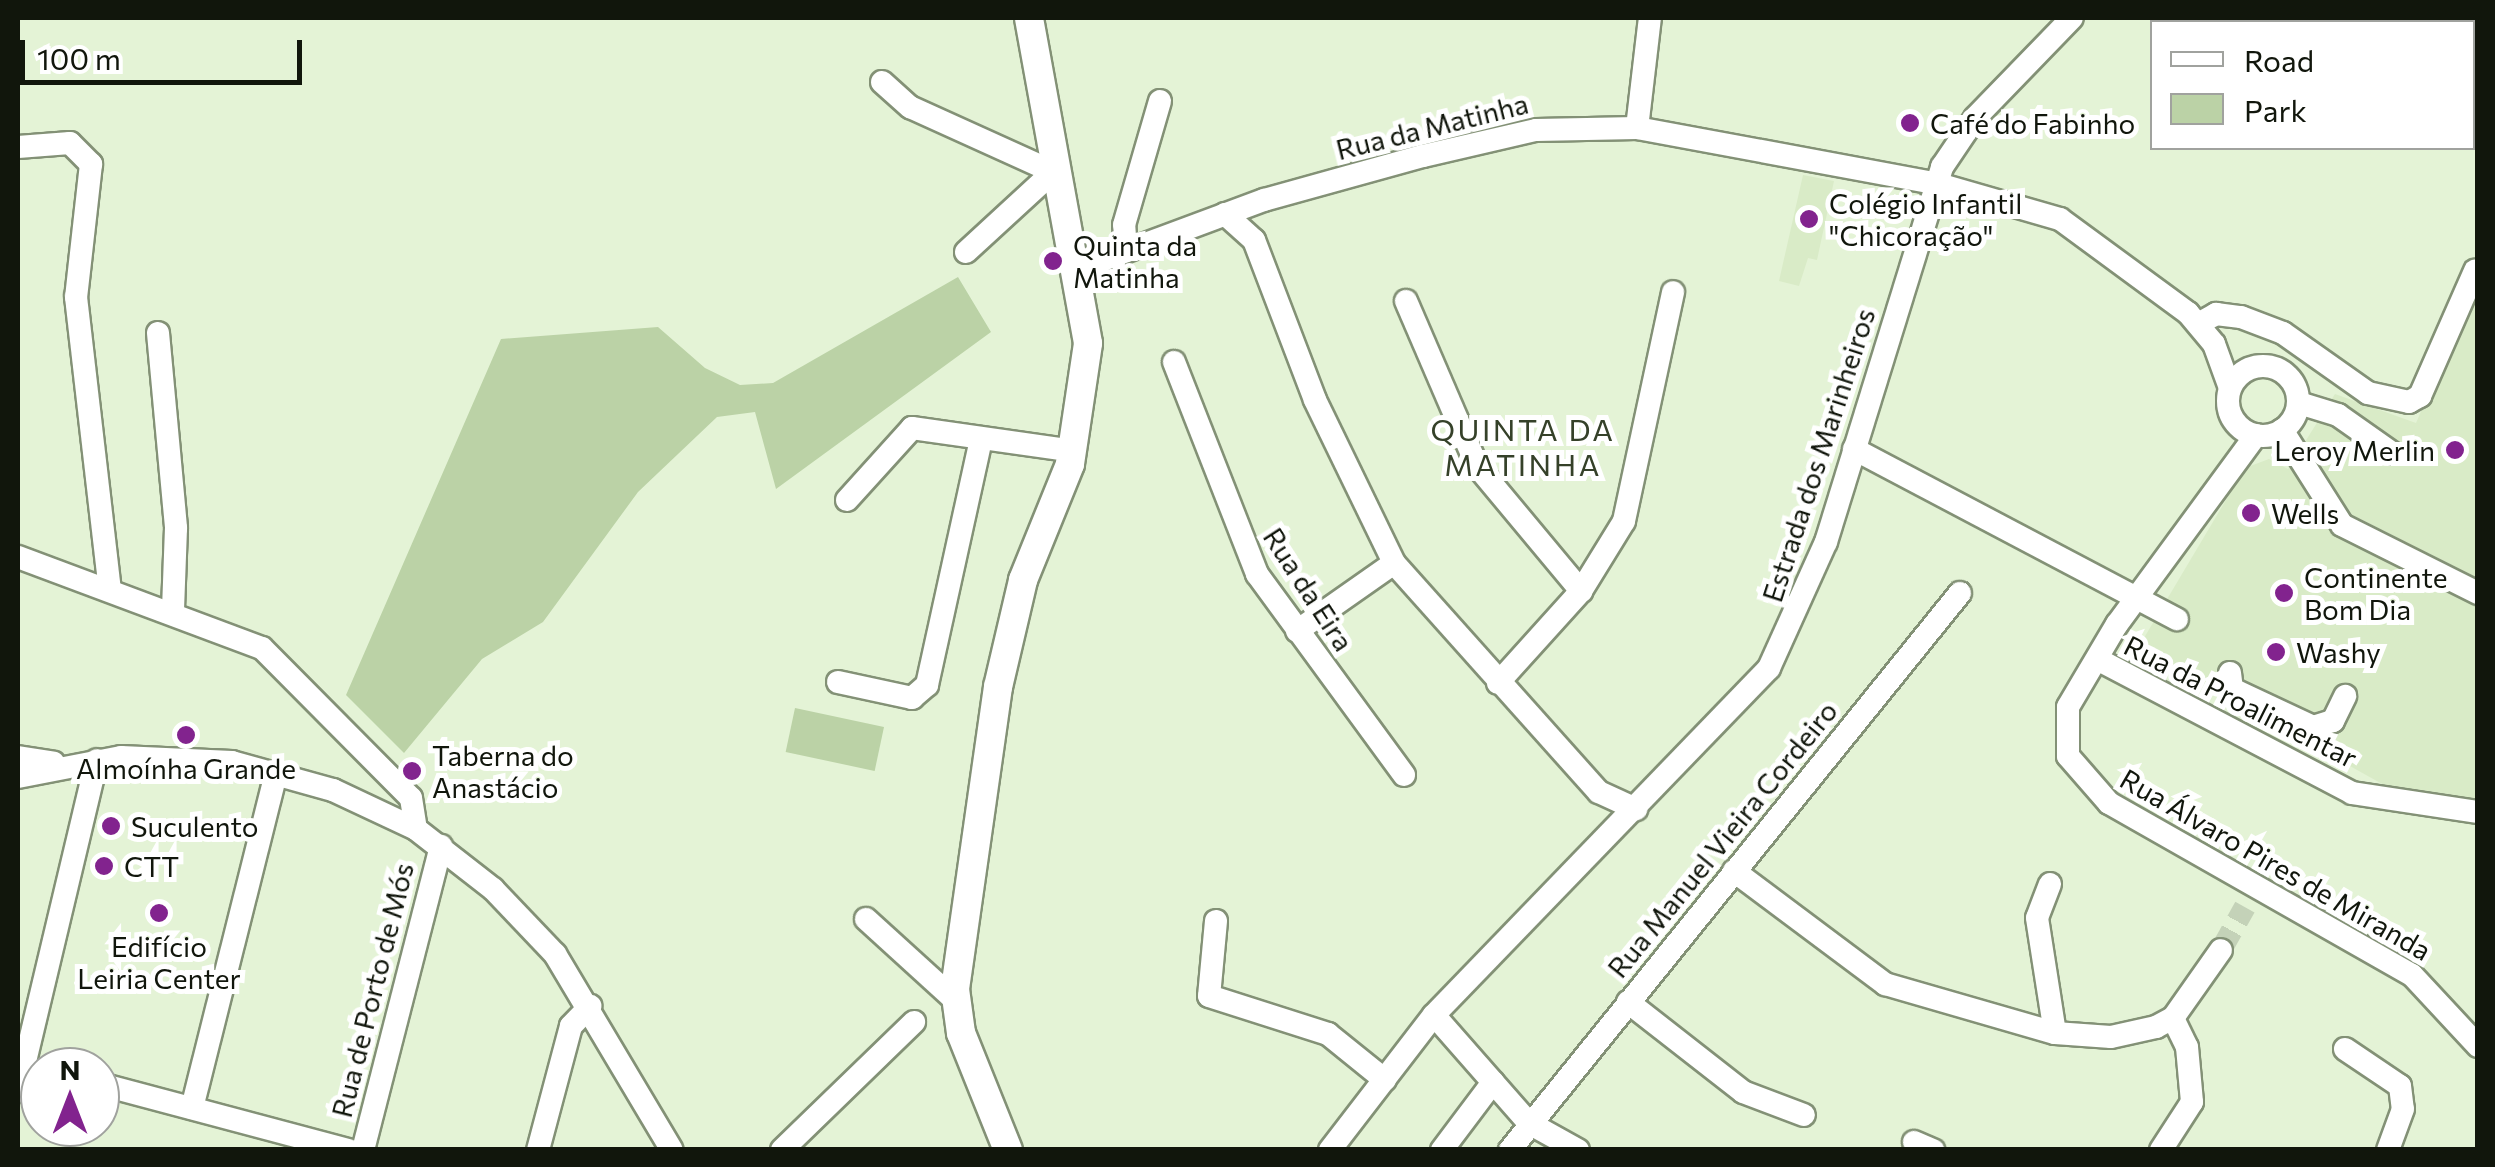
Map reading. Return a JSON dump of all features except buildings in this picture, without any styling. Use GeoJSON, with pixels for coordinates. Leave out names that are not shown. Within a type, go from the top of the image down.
{"type":"FeatureCollection","features":[{"type":"Feature","properties":{"kind":"main road"},"geometry":{"type":"LineString","coordinates":[[1008,1150],[954,999],[998,687],[1023,580],[1073,451],[1084,356],[1029,18]]}},
{"type":"Feature","properties":{"kind":"street"},"geometry":{"type":"LineString","coordinates":[[1636,128],[1650,18]]}},
{"type":"Feature","properties":{"kind":"street","name":"Estrada dos Marinheiros"},"geometry":{"type":"LineString","coordinates":[[1330,1150],[1434,1014],[1735,710],[1783,645],[1854,449],[1936,183],[1975,118],[2072,18]]}},
{"type":"Feature","properties":{"kind":"street"},"geometry":{"type":"LineString","coordinates":[[882,82],[910,107],[1053,172],[966,252]]}},
{"type":"Feature","properties":{"kind":"street"},"geometry":{"type":"LineString","coordinates":[[1126,251],[1124,225],[1160,101]]}},
{"type":"Feature","properties":{"kind":"street","name":"Rua da Matinha"},"geometry":{"type":"LineString","coordinates":[[1073,271],[1264,200],[1508,135],[1636,128],[1936,183]]}},
{"type":"Feature","properties":{"kind":"street"},"geometry":{"type":"LineString","coordinates":[[18,147],[70,143],[91,164],[76,297],[110,589]]}},
{"type":"Feature","properties":{"kind":"street","name":"Rua Álvaro Pires de Miranda"},"geometry":{"type":"LineString","coordinates":[[1936,183],[2060,219],[2138,268],[2198,324],[2214,344],[2230,388],[2233,419],[2223,471]]}},
{"type":"Feature","properties":{"kind":"street"},"geometry":{"type":"LineString","coordinates":[[1254,240],[1264,200]]}},
{"type":"Feature","properties":{"kind":"street"},"geometry":{"type":"LineString","coordinates":[[1225,214],[1254,240],[1330,436],[1394,563],[1599,792],[1636,809]]}},
{"type":"Feature","properties":{"kind":"street"},"geometry":{"type":"LineString","coordinates":[[2198,324],[2216,314],[2270,327],[2368,393],[2409,402],[2474,272]]}},
{"type":"Feature","properties":{"kind":"street"},"geometry":{"type":"LineString","coordinates":[[1498,683],[1581,591],[1630,504],[1673,292]]}},
{"type":"Feature","properties":{"kind":"street"},"geometry":{"type":"LineString","coordinates":[[1406,300],[1477,466],[1581,591]]}},
{"type":"Feature","properties":{"kind":"street"},"geometry":{"type":"LineString","coordinates":[[158,333],[176,528],[173,612]]}},
{"type":"Feature","properties":{"kind":"street","name":"Rua Álvaro Pires de Miranda"},"geometry":{"type":"LineString","coordinates":[[2214,344],[2257,366],[2287,374],[2299,403]]}},
{"type":"Feature","properties":{"kind":"street","name":"Rua da Eira"},"geometry":{"type":"LineString","coordinates":[[1174,362],[1227,514],[1296,631],[1404,775]]}},
{"type":"Feature","properties":{"kind":"street"},"geometry":{"type":"LineString","coordinates":[[2230,388],[2257,366]]}},
{"type":"Feature","properties":{"kind":"street"},"geometry":{"type":"LineString","coordinates":[[2233,419],[2256,435],[2282,430],[2299,403],[2338,416],[2392,453]]}},
{"type":"Feature","properties":{"kind":"street"},"geometry":{"type":"LineString","coordinates":[[847,500],[912,428],[1073,451]]}},
{"type":"Feature","properties":{"kind":"street"},"geometry":{"type":"LineString","coordinates":[[2282,430],[2342,525],[2478,594]]}},
{"type":"Feature","properties":{"kind":"street","name":"Rua Álvaro Pires de Miranda"},"geometry":{"type":"LineString","coordinates":[[2256,435],[2223,471],[2097,660],[2064,724],[2075,772],[2109,803],[2412,975],[2478,1046]]}},
{"type":"Feature","properties":{"kind":"street"},"geometry":{"type":"LineString","coordinates":[[838,682],[912,698],[927,685],[981,439]]}},
{"type":"Feature","properties":{"kind":"street"},"geometry":{"type":"LineString","coordinates":[[1854,449],[2000,518],[2177,619]]}},
{"type":"Feature","properties":{"kind":"street"},"geometry":{"type":"LineString","coordinates":[[18,556],[241,636],[282,664],[410,798],[416,829]]}},
{"type":"Feature","properties":{"kind":"street"},"geometry":{"type":"LineString","coordinates":[[1296,631],[1394,563]]}},
{"type":"Feature","properties":{"kind":"street","name":"Rua Manuel Vieira Cordeiro"},"geometry":{"type":"LineString","coordinates":[[1510,1150],[1960,593]]}},
{"type":"Feature","properties":{"kind":"street","name":"Rua da Proalimentar"},"geometry":{"type":"LineString","coordinates":[[2097,660],[2246,741],[2352,792],[2478,812]]}},
{"type":"Feature","properties":{"kind":"street"},"geometry":{"type":"LineString","coordinates":[[2230,673],[2232,689],[2314,727],[2333,721],[2345,696]]}},
{"type":"Feature","properties":{"kind":"street"},"geometry":{"type":"LineString","coordinates":[[2246,741],[2262,712]]}},
{"type":"Feature","properties":{"kind":"street"},"geometry":{"type":"LineString","coordinates":[[18,778],[98,760],[173,757],[276,773],[416,829],[441,846],[530,926],[590,1006],[672,1150]]}},
{"type":"Feature","properties":{"kind":"street"},"geometry":{"type":"LineString","coordinates":[[18,758],[68,765]]}},
{"type":"Feature","properties":{"kind":"street"},"geometry":{"type":"LineString","coordinates":[[31,1047],[98,760]]}},
{"type":"Feature","properties":{"kind":"street"},"geometry":{"type":"LineString","coordinates":[[192,1108],[276,773]]}},
{"type":"Feature","properties":{"kind":"street"},"geometry":{"type":"LineString","coordinates":[[1599,792],[1612,833]]}},
{"type":"Feature","properties":{"kind":"street","name":"Rua de Porto de Mós"},"geometry":{"type":"LineString","coordinates":[[364,1150],[441,846]]}},
{"type":"Feature","properties":{"kind":"street"},"geometry":{"type":"LineString","coordinates":[[1734,872],[1885,984],[2055,1033],[2133,1035],[2173,1018],[2221,950]]}},
{"type":"Feature","properties":{"kind":"street"},"geometry":{"type":"LineString","coordinates":[[2050,884],[2037,918],[2055,1033]]}},
{"type":"Feature","properties":{"kind":"street"},"geometry":{"type":"LineString","coordinates":[[2245,908],[2255,886]]}},
{"type":"Feature","properties":{"kind":"street"},"geometry":{"type":"LineString","coordinates":[[866,920],[954,999]]}},
{"type":"Feature","properties":{"kind":"street"},"geometry":{"type":"LineString","coordinates":[[1216,921],[1208,996],[1328,1034],[1385,1080]]}},
{"type":"Feature","properties":{"kind":"street"},"geometry":{"type":"LineString","coordinates":[[1628,1002],[1744,1092],[1804,1115]]}},
{"type":"Feature","properties":{"kind":"street"},"geometry":{"type":"LineString","coordinates":[[538,1150],[571,1026],[590,1006]]}},
{"type":"Feature","properties":{"kind":"street"},"geometry":{"type":"LineString","coordinates":[[1434,1014],[1529,1122],[1578,1150]]}},
{"type":"Feature","properties":{"kind":"street"},"geometry":{"type":"LineString","coordinates":[[2161,1150],[2192,1102],[2187,1047],[2173,1018]]}},
{"type":"Feature","properties":{"kind":"street"},"geometry":{"type":"LineString","coordinates":[[782,1150],[914,1022]]}},
{"type":"Feature","properties":{"kind":"street"},"geometry":{"type":"LineString","coordinates":[[2345,1050],[2400,1086],[2403,1110],[2388,1150]]}},
{"type":"Feature","properties":{"kind":"street"},"geometry":{"type":"LineString","coordinates":[[1442,1150],[1493,1082]]}},
{"type":"Feature","properties":{"kind":"street"},"geometry":{"type":"LineString","coordinates":[[120,1089],[348,1150]]}},
{"type":"Feature","properties":{"kind":"shaded area","name":"Colégio Infantil \"Chicoração\""},"geometry":{"type":"Polygon","coordinates":[[[1803,175],[1834,181],[1817,260],[1808,258],[1799,286],[1779,281],[1803,175]]]}},
{"type":"Feature","properties":{"kind":"shaded area"},"geometry":{"type":"Polygon","coordinates":[[[2477,282],[2477,801],[2393,790],[2138,648],[2245,468],[2269,459],[2288,469],[2335,394],[2416,423],[2477,282]]]}},
{"type":"Feature","properties":{"kind":"green space"},"geometry":{"type":"Polygon","coordinates":[[[958,277],[991,332],[776,489],[755,412],[717,417],[638,492],[543,622],[482,659],[404,753],[346,695],[501,339],[658,327],[705,368],[740,385],[773,383],[958,277]]]}},
{"type":"Feature","properties":{"kind":"green space"},"geometry":{"type":"Polygon","coordinates":[[[795,708],[884,727],[875,771],[786,752],[795,708]]]}},
{"type":"Feature","properties":{"kind":"tunnel"},"geometry":{"type":"LineString","coordinates":[[2221,950],[2245,907]]}},
{"type":"Feature","properties":{"kind":"place","name":"Café do Fabinho"},"geometry":{"type":"Point","coordinates":[1910,123]}},
{"type":"Feature","properties":{"kind":"place","name":"Colégio Infantil \"Chicoração\""},"geometry":{"type":"Point","coordinates":[1809,219]}},
{"type":"Feature","properties":{"kind":"place","name":"Quinta da Matinha"},"geometry":{"type":"Point","coordinates":[1053,261]}},
{"type":"Feature","properties":{"kind":"place","name":"Leroy Merlin"},"geometry":{"type":"Point","coordinates":[2455,450]}},
{"type":"Feature","properties":{"kind":"place","name":"Wells"},"geometry":{"type":"Point","coordinates":[2251,513]}},
{"type":"Feature","properties":{"kind":"place","name":"Continente Bom Dia"},"geometry":{"type":"Point","coordinates":[2284,593]}},
{"type":"Feature","properties":{"kind":"place","name":"Washy"},"geometry":{"type":"Point","coordinates":[2276,652]}},
{"type":"Feature","properties":{"kind":"place","name":"Almoínha Grande"},"geometry":{"type":"Point","coordinates":[186,735]}},
{"type":"Feature","properties":{"kind":"place","name":"Taberna do Anastácio"},"geometry":{"type":"Point","coordinates":[412,771]}},
{"type":"Feature","properties":{"kind":"place","name":"Suculento"},"geometry":{"type":"Point","coordinates":[111,826]}},
{"type":"Feature","properties":{"kind":"place","name":"CTT"},"geometry":{"type":"Point","coordinates":[104,866]}},
{"type":"Feature","properties":{"kind":"place","name":"Edifício Leiria Center"},"geometry":{"type":"Point","coordinates":[159,913]}},
{"type":"Feature","properties":{"kind":"district","name":"QUINTA DA MATINHA"},"geometry":{"type":"Point","coordinates":[1523,446]}}]}
